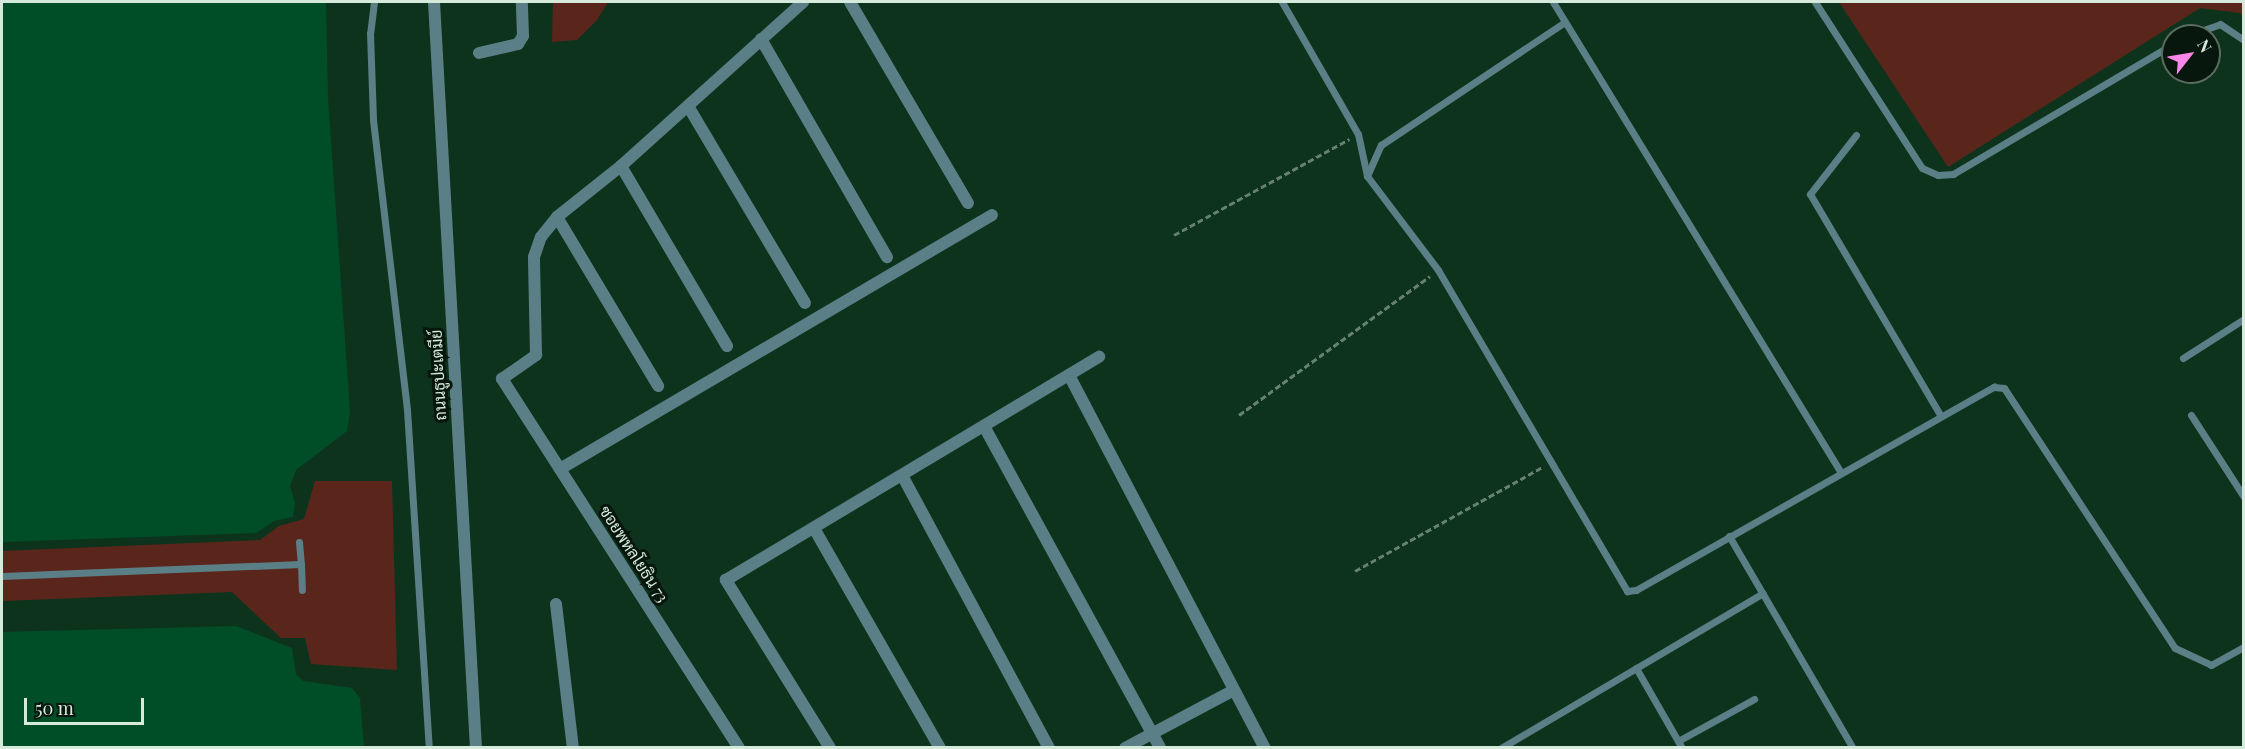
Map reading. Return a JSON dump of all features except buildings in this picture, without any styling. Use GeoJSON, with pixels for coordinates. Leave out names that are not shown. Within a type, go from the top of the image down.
{"type":"FeatureCollection","features":[{"type":"Feature","properties":{"kind":"street","name":"ถนนธูปะเตมีย์"},"geometry":{"type":"LineString","coordinates":[[434,2],[476,747]]}},
{"type":"Feature","properties":{"kind":"street"},"geometry":{"type":"LineString","coordinates":[[479,53],[518,44],[522,36],[522,2]]}},
{"type":"Feature","properties":{"kind":"street"},"geometry":{"type":"LineString","coordinates":[[658,386],[557,217],[621,166],[802,2]]}},
{"type":"Feature","properties":{"kind":"street"},"geometry":{"type":"LineString","coordinates":[[850,2],[968,203]]}},
{"type":"Feature","properties":{"kind":"street"},"geometry":{"type":"LineString","coordinates":[[761,39],[887,257]]}},
{"type":"Feature","properties":{"kind":"street"},"geometry":{"type":"LineString","coordinates":[[688,106],[805,303]]}},
{"type":"Feature","properties":{"kind":"street"},"geometry":{"type":"LineString","coordinates":[[621,166],[727,346]]}},
{"type":"Feature","properties":{"kind":"street"},"geometry":{"type":"LineString","coordinates":[[560,469],[992,214]]}},
{"type":"Feature","properties":{"kind":"street","name":"ซอยพหลโยธิน 73"},"geometry":{"type":"LineString","coordinates":[[557,217],[541,237],[534,257],[536,355],[502,379],[739,747]]}},
{"type":"Feature","properties":{"kind":"street"},"geometry":{"type":"LineString","coordinates":[[830,747],[726,580],[986,428],[1099,357]]}},
{"type":"Feature","properties":{"kind":"street"},"geometry":{"type":"LineString","coordinates":[[1070,377],[1265,747]]}},
{"type":"Feature","properties":{"kind":"street"},"geometry":{"type":"LineString","coordinates":[[986,428],[1160,747]]}},
{"type":"Feature","properties":{"kind":"street"},"geometry":{"type":"LineString","coordinates":[[903,477],[1049,747]]}},
{"type":"Feature","properties":{"kind":"street"},"geometry":{"type":"LineString","coordinates":[[815,530],[940,747]]}},
{"type":"Feature","properties":{"kind":"street"},"geometry":{"type":"LineString","coordinates":[[556,604],[573,747]]}},
{"type":"Feature","properties":{"kind":"street"},"geometry":{"type":"LineString","coordinates":[[1125,747],[1234,690]]}},
{"type":"Feature","properties":{"kind":"lane"},"geometry":{"type":"LineString","coordinates":[[374,2],[370,33],[373,120],[407,410],[429,747]]}},
{"type":"Feature","properties":{"kind":"lane"},"geometry":{"type":"LineString","coordinates":[[1282,2],[1358,134],[1367,176],[1438,270],[1550,464],[1628,591],[1984,390],[2004,388],[2175,648],[2211,665],[2244,646]]}},
{"type":"Feature","properties":{"kind":"lane"},"geometry":{"type":"LineString","coordinates":[[1553,2],[1840,471]]}},
{"type":"Feature","properties":{"kind":"lane"},"geometry":{"type":"LineString","coordinates":[[1815,2],[1922,168],[1938,175],[1953,174],[2161,51]]}},
{"type":"Feature","properties":{"kind":"lane"},"geometry":{"type":"LineString","coordinates":[[1367,176],[1381,144],[1565,22]]}},
{"type":"Feature","properties":{"kind":"lane"},"geometry":{"type":"LineString","coordinates":[[2221,25],[2244,40]]}},
{"type":"Feature","properties":{"kind":"lane"},"geometry":{"type":"LineString","coordinates":[[1856,135],[1810,194],[1941,416]]}},
{"type":"Feature","properties":{"kind":"lane"},"geometry":{"type":"LineString","coordinates":[[2183,358],[2244,319]]}},
{"type":"Feature","properties":{"kind":"lane"},"geometry":{"type":"LineString","coordinates":[[2191,414],[2244,497]]}},
{"type":"Feature","properties":{"kind":"lane"},"geometry":{"type":"LineString","coordinates":[[1729,536],[1853,747]]}},
{"type":"Feature","properties":{"kind":"lane"},"geometry":{"type":"LineString","coordinates":[[299,542],[302,590]]}},
{"type":"Feature","properties":{"kind":"lane"},"geometry":{"type":"LineString","coordinates":[[2,576],[301,564]]}},
{"type":"Feature","properties":{"kind":"lane"},"geometry":{"type":"LineString","coordinates":[[1501,747],[1763,594]]}},
{"type":"Feature","properties":{"kind":"lane"},"geometry":{"type":"LineString","coordinates":[[1636,668],[1680,744],[1754,699]]}},
{"type":"Feature","properties":{"kind":"path"},"geometry":{"type":"LineString","coordinates":[[1174,235],[1358,134]]}},
{"type":"Feature","properties":{"kind":"path"},"geometry":{"type":"LineString","coordinates":[[1239,415],[1438,270]]}},
{"type":"Feature","properties":{"kind":"path"},"geometry":{"type":"LineString","coordinates":[[1355,571],[1550,464]]}},
{"type":"Feature","properties":{"kind":"shaded area"},"geometry":{"type":"Polygon","coordinates":[[[2,2],[326,2],[328,98],[350,411],[347,431],[296,470],[290,486],[295,503],[293,517],[274,521],[256,533],[2,542],[2,2]]]}},
{"type":"Feature","properties":{"kind":"shaded area"},"geometry":{"type":"Polygon","coordinates":[[[553,2],[608,2],[597,20],[577,40],[552,42],[553,2]]]}},
{"type":"Feature","properties":{"kind":"shaded area"},"geometry":{"type":"Polygon","coordinates":[[[1839,2],[2243,2],[2244,19],[2240,13],[2200,8],[2175,24],[2161,24],[2161,33],[1948,167],[1839,2]]]}},
{"type":"Feature","properties":{"kind":"shaded area"},"geometry":{"type":"Polygon","coordinates":[[[315,481],[392,481],[397,670],[311,664],[305,638],[281,638],[232,592],[2,601],[2,551],[260,540],[279,526],[304,519],[315,481]]]}},
{"type":"Feature","properties":{"kind":"shaded area"},"geometry":{"type":"Polygon","coordinates":[[[236,626],[292,648],[296,674],[303,681],[352,688],[360,698],[364,747],[2,747],[2,632],[236,626]]]}}]}
